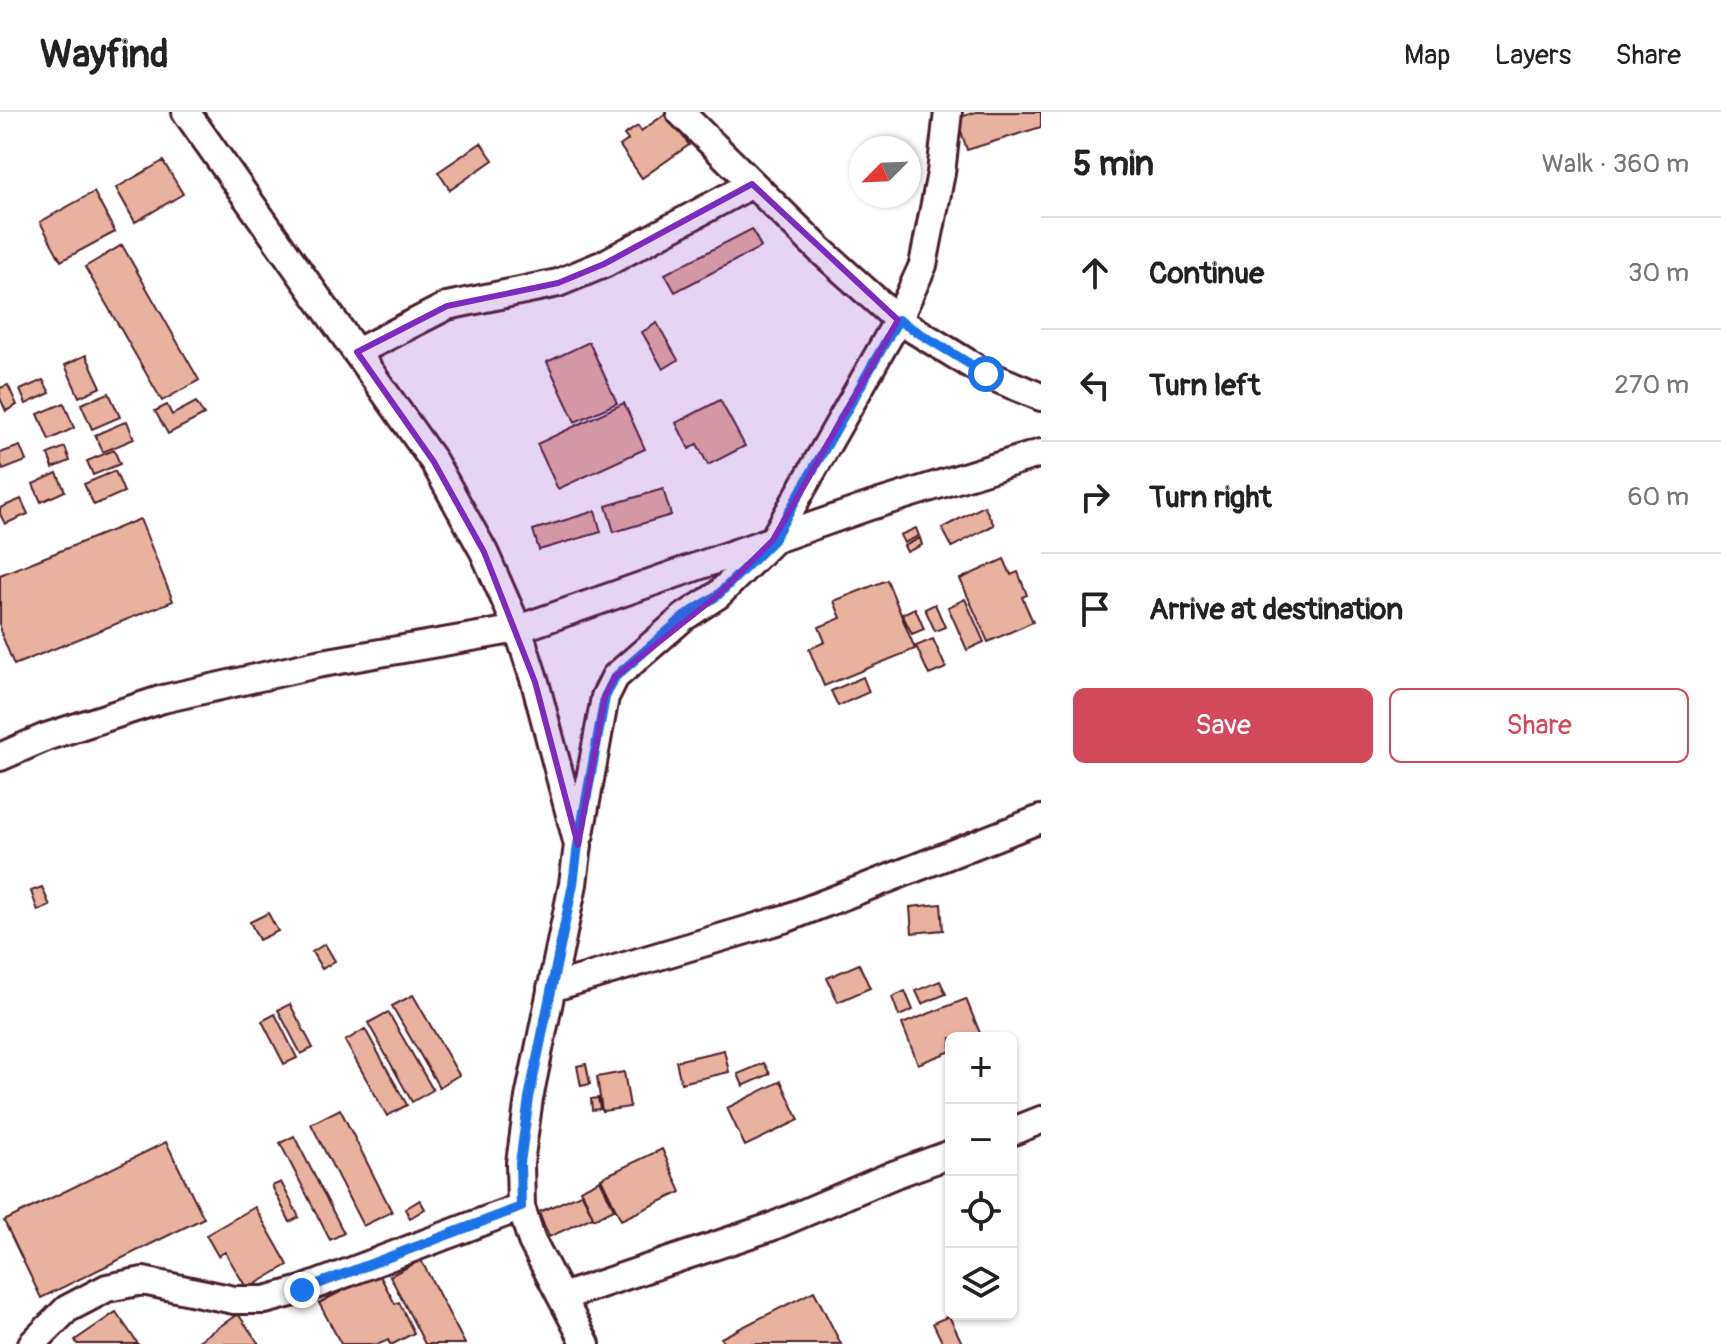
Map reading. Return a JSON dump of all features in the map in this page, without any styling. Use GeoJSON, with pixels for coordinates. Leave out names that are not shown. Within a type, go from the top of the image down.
{"type":"FeatureCollection","features":[{"type":"Feature","properties":{"kind":"street"},"geometry":{"type":"LineString","coordinates":[[186,112],[434,462],[484,552],[518,629],[578,845]]}},
{"type":"Feature","properties":{"kind":"street"},"geometry":{"type":"LineString","coordinates":[[680,112],[820,250],[898,320],[986,374],[1041,397]]}},
{"type":"Feature","properties":{"kind":"street"},"geometry":{"type":"LineString","coordinates":[[586,1344],[532,1241],[521,1207],[520,1163],[529,1098],[573,884],[605,697],[615,677],[684,617],[718,595],[773,540],[898,320],[923,265],[941,173],[948,112]]}},
{"type":"Feature","properties":{"kind":"street"},"geometry":{"type":"LineString","coordinates":[[357,352],[447,306],[558,283],[604,264],[752,184]]}},
{"type":"Feature","properties":{"kind":"street"},"geometry":{"type":"LineString","coordinates":[[0,757],[46,737],[163,699],[317,664],[518,629],[870,506],[1041,453]]}},
{"type":"Feature","properties":{"kind":"street"},"geometry":{"type":"LineString","coordinates":[[551,988],[787,918],[1041,819]]}},
{"type":"Feature","properties":{"kind":"street"},"geometry":{"type":"LineString","coordinates":[[1017,1130],[1041,1120]]}},
{"type":"Feature","properties":{"kind":"street"},"geometry":{"type":"LineString","coordinates":[[562,1297],[771,1227],[945,1156]]}},
{"type":"Feature","properties":{"kind":"street"},"geometry":{"type":"LineString","coordinates":[[32,1344],[67,1309],[107,1288],[143,1281],[234,1300],[265,1300],[302,1290],[521,1207]]}},
{"type":"Feature","properties":{"kind":"highlighted area"},"geometry":{"type":"Polygon","coordinates":[[[752,184],[898,320],[773,540],[718,595],[615,677],[605,697],[578,845],[535,682],[484,552],[434,462],[357,352],[447,306],[558,283],[604,264],[752,184]]]}},
{"type":"Feature","properties":{"kind":"building"},"geometry":{"type":"Polygon","coordinates":[[[976,112],[1041,112],[1041,127],[967,150],[957,118],[976,112]]]}},
{"type":"Feature","properties":{"kind":"building"},"geometry":{"type":"Polygon","coordinates":[[[667,113],[689,145],[642,178],[620,146],[628,140],[624,135],[638,126],[641,131],[667,113]]]}},
{"type":"Feature","properties":{"kind":"building"},"geometry":{"type":"Polygon","coordinates":[[[481,143],[493,160],[450,190],[438,172],[481,143]]]}},
{"type":"Feature","properties":{"kind":"building"},"geometry":{"type":"Polygon","coordinates":[[[163,161],[183,194],[135,222],[116,188],[163,161]]]}},
{"type":"Feature","properties":{"kind":"building"},"geometry":{"type":"Polygon","coordinates":[[[94,192],[115,232],[61,261],[40,222],[94,192]]]}},
{"type":"Feature","properties":{"kind":"building"},"geometry":{"type":"Polygon","coordinates":[[[752,229],[761,247],[675,292],[665,274],[752,229]]]}},
{"type":"Feature","properties":{"kind":"building"},"geometry":{"type":"Polygon","coordinates":[[[122,245],[199,380],[162,401],[85,267],[122,245]]]}},
{"type":"Feature","properties":{"kind":"building"},"geometry":{"type":"Polygon","coordinates":[[[657,323],[678,360],[663,369],[642,332],[657,323]]]}},
{"type":"Feature","properties":{"kind":"building"},"geometry":{"type":"Polygon","coordinates":[[[589,342],[617,403],[575,422],[547,362],[589,342]]]}},
{"type":"Feature","properties":{"kind":"building"},"geometry":{"type":"Polygon","coordinates":[[[86,355],[101,387],[79,397],[65,365],[86,355]]]}},
{"type":"Feature","properties":{"kind":"building"},"geometry":{"type":"Polygon","coordinates":[[[43,380],[50,393],[26,404],[20,390],[43,380]]]}},
{"type":"Feature","properties":{"kind":"building"},"geometry":{"type":"Polygon","coordinates":[[[8,385],[17,405],[6,411],[0,398],[0,388],[8,385]]]}},
{"type":"Feature","properties":{"kind":"building"},"geometry":{"type":"Polygon","coordinates":[[[109,393],[120,417],[92,429],[81,404],[109,393]]]}},
{"type":"Feature","properties":{"kind":"building"},"geometry":{"type":"Polygon","coordinates":[[[720,400],[745,446],[708,465],[697,444],[689,449],[676,423],[720,400]]]}},
{"type":"Feature","properties":{"kind":"building"},"geometry":{"type":"Polygon","coordinates":[[[196,402],[204,415],[168,434],[155,411],[167,405],[172,415],[196,402]]]}},
{"type":"Feature","properties":{"kind":"building"},"geometry":{"type":"Polygon","coordinates":[[[64,403],[74,428],[49,440],[38,414],[64,403]]]}},
{"type":"Feature","properties":{"kind":"building"},"geometry":{"type":"Polygon","coordinates":[[[624,403],[645,449],[558,489],[537,444],[624,403]]]}},
{"type":"Feature","properties":{"kind":"building"},"geometry":{"type":"Polygon","coordinates":[[[127,421],[134,439],[103,452],[95,435],[127,421]]]}},
{"type":"Feature","properties":{"kind":"building"},"geometry":{"type":"Polygon","coordinates":[[[20,446],[26,461],[3,470],[0,453],[20,446]]]}},
{"type":"Feature","properties":{"kind":"building"},"geometry":{"type":"Polygon","coordinates":[[[65,447],[70,461],[53,468],[48,454],[65,447]]]}},
{"type":"Feature","properties":{"kind":"building"},"geometry":{"type":"Polygon","coordinates":[[[114,450],[120,464],[93,475],[87,461],[114,450]]]}},
{"type":"Feature","properties":{"kind":"building"},"geometry":{"type":"Polygon","coordinates":[[[115,471],[124,492],[94,505],[84,484],[115,471]]]}},
{"type":"Feature","properties":{"kind":"building"},"geometry":{"type":"Polygon","coordinates":[[[57,473],[65,491],[41,502],[33,484],[57,473]]]}},
{"type":"Feature","properties":{"kind":"building"},"geometry":{"type":"Polygon","coordinates":[[[663,489],[671,515],[614,532],[606,506],[663,489]]]}},
{"type":"Feature","properties":{"kind":"building"},"geometry":{"type":"Polygon","coordinates":[[[21,499],[28,514],[5,524],[0,508],[21,499]]]}},
{"type":"Feature","properties":{"kind":"building"},"geometry":{"type":"Polygon","coordinates":[[[984,506],[994,525],[952,547],[942,528],[984,506]]]}},
{"type":"Feature","properties":{"kind":"building"},"geometry":{"type":"Polygon","coordinates":[[[595,511],[601,532],[539,550],[533,530],[595,511]]]}},
{"type":"Feature","properties":{"kind":"building"},"geometry":{"type":"Polygon","coordinates":[[[140,519],[173,601],[14,665],[0,630],[0,575],[140,519]]]}},
{"type":"Feature","properties":{"kind":"building"},"geometry":{"type":"Polygon","coordinates":[[[916,528],[919,536],[904,543],[900,535],[916,528]]]}},
{"type":"Feature","properties":{"kind":"building"},"geometry":{"type":"Polygon","coordinates":[[[920,538],[922,545],[907,552],[904,546],[920,538]]]}},
{"type":"Feature","properties":{"kind":"building"},"geometry":{"type":"Polygon","coordinates":[[[1004,559],[1011,575],[1018,572],[1027,595],[1022,597],[1033,622],[988,642],[960,579],[1004,559]]]}},
{"type":"Feature","properties":{"kind":"building"},"geometry":{"type":"Polygon","coordinates":[[[887,580],[915,649],[824,686],[809,649],[825,642],[819,627],[841,618],[834,601],[887,580]]]}},
{"type":"Feature","properties":{"kind":"building"},"geometry":{"type":"Polygon","coordinates":[[[965,599],[984,642],[967,650],[948,607],[965,599]]]}},
{"type":"Feature","properties":{"kind":"building"},"geometry":{"type":"Polygon","coordinates":[[[935,604],[945,627],[935,631],[925,609],[935,604]]]}},
{"type":"Feature","properties":{"kind":"building"},"geometry":{"type":"Polygon","coordinates":[[[915,608],[924,629],[912,634],[902,614],[915,608]]]}},
{"type":"Feature","properties":{"kind":"building"},"geometry":{"type":"Polygon","coordinates":[[[933,639],[946,668],[929,675],[916,646],[933,639]]]}},
{"type":"Feature","properties":{"kind":"building"},"geometry":{"type":"Polygon","coordinates":[[[863,677],[869,692],[838,706],[831,691],[863,677]]]}},
{"type":"Feature","properties":{"kind":"building"},"geometry":{"type":"Polygon","coordinates":[[[42,887],[50,906],[38,911],[31,891],[42,887]]]}},
{"type":"Feature","properties":{"kind":"building"},"geometry":{"type":"Polygon","coordinates":[[[941,904],[943,930],[912,933],[910,907],[941,904]]]}},
{"type":"Feature","properties":{"kind":"building"},"geometry":{"type":"Polygon","coordinates":[[[268,913],[278,931],[259,940],[250,922],[268,913]]]}},
{"type":"Feature","properties":{"kind":"building"},"geometry":{"type":"Polygon","coordinates":[[[325,944],[335,961],[322,969],[312,952],[325,944]]]}},
{"type":"Feature","properties":{"kind":"building"},"geometry":{"type":"Polygon","coordinates":[[[859,964],[870,988],[838,1002],[827,978],[859,964]]]}},
{"type":"Feature","properties":{"kind":"building"},"geometry":{"type":"Polygon","coordinates":[[[940,981],[946,994],[922,1004],[916,991],[940,981]]]}},
{"type":"Feature","properties":{"kind":"building"},"geometry":{"type":"Polygon","coordinates":[[[905,991],[913,1010],[899,1016],[892,997],[905,991]]]}},
{"type":"Feature","properties":{"kind":"building"},"geometry":{"type":"Polygon","coordinates":[[[413,995],[459,1075],[439,1087],[392,1006],[413,995]]]}},
{"type":"Feature","properties":{"kind":"building"},"geometry":{"type":"Polygon","coordinates":[[[966,999],[980,1032],[945,1032],[945,1053],[918,1064],[902,1024],[966,999]]]}},
{"type":"Feature","properties":{"kind":"building"},"geometry":{"type":"Polygon","coordinates":[[[290,1004],[313,1048],[301,1054],[278,1010],[290,1004]]]}},
{"type":"Feature","properties":{"kind":"building"},"geometry":{"type":"Polygon","coordinates":[[[388,1012],[433,1090],[412,1102],[368,1023],[388,1012]]]}},
{"type":"Feature","properties":{"kind":"building"},"geometry":{"type":"Polygon","coordinates":[[[275,1014],[297,1058],[284,1064],[262,1021],[275,1014]]]}},
{"type":"Feature","properties":{"kind":"building"},"geometry":{"type":"Polygon","coordinates":[[[365,1029],[407,1105],[387,1116],[345,1041],[365,1029]]]}},
{"type":"Feature","properties":{"kind":"building"},"geometry":{"type":"Polygon","coordinates":[[[724,1050],[729,1072],[681,1083],[676,1061],[724,1050]]]}},
{"type":"Feature","properties":{"kind":"building"},"geometry":{"type":"Polygon","coordinates":[[[764,1063],[770,1074],[743,1086],[738,1074],[764,1063]]]}},
{"type":"Feature","properties":{"kind":"building"},"geometry":{"type":"Polygon","coordinates":[[[586,1064],[590,1084],[581,1086],[577,1066],[586,1064]]]}},
{"type":"Feature","properties":{"kind":"building"},"geometry":{"type":"Polygon","coordinates":[[[624,1072],[630,1107],[602,1111],[597,1077],[624,1072]]]}},
{"type":"Feature","properties":{"kind":"building"},"geometry":{"type":"Polygon","coordinates":[[[781,1081],[799,1120],[745,1146],[727,1108],[781,1081]]]}},
{"type":"Feature","properties":{"kind":"building"},"geometry":{"type":"Polygon","coordinates":[[[598,1098],[600,1109],[592,1110],[591,1099],[598,1098]]]}},
{"type":"Feature","properties":{"kind":"building"},"geometry":{"type":"Polygon","coordinates":[[[340,1109],[392,1212],[363,1226],[311,1124],[340,1109]]]}},
{"type":"Feature","properties":{"kind":"building"},"geometry":{"type":"Polygon","coordinates":[[[294,1136],[344,1233],[330,1240],[280,1143],[294,1136]]]}},
{"type":"Feature","properties":{"kind":"building"},"geometry":{"type":"Polygon","coordinates":[[[166,1142],[204,1218],[41,1298],[4,1221],[166,1142]]]}},
{"type":"Feature","properties":{"kind":"building"},"geometry":{"type":"Polygon","coordinates":[[[662,1149],[681,1192],[621,1220],[601,1178],[662,1149]]]}},
{"type":"Feature","properties":{"kind":"building"},"geometry":{"type":"Polygon","coordinates":[[[600,1180],[614,1209],[594,1219],[580,1190],[600,1180]]]}},
{"type":"Feature","properties":{"kind":"building"},"geometry":{"type":"Polygon","coordinates":[[[281,1182],[299,1217],[290,1222],[272,1186],[281,1182]]]}},
{"type":"Feature","properties":{"kind":"building"},"geometry":{"type":"Polygon","coordinates":[[[583,1193],[593,1217],[549,1237],[539,1212],[583,1193]]]}},
{"type":"Feature","properties":{"kind":"building"},"geometry":{"type":"Polygon","coordinates":[[[420,1200],[425,1209],[410,1218],[405,1209],[420,1200]]]}},
{"type":"Feature","properties":{"kind":"building"},"geometry":{"type":"Polygon","coordinates":[[[255,1207],[288,1265],[247,1289],[225,1252],[218,1256],[206,1235],[255,1207]]]}},
{"type":"Feature","properties":{"kind":"building"},"geometry":{"type":"Polygon","coordinates":[[[421,1260],[465,1344],[425,1344],[390,1276],[421,1260]]]}},
{"type":"Feature","properties":{"kind":"building"},"geometry":{"type":"Polygon","coordinates":[[[378,1272],[395,1304],[399,1302],[414,1333],[393,1344],[388,1340],[379,1344],[341,1344],[319,1303],[378,1272]]]}},
{"type":"Feature","properties":{"kind":"building"},"geometry":{"type":"Polygon","coordinates":[[[814,1291],[841,1344],[724,1344],[721,1338],[814,1291]]]}},
{"type":"Feature","properties":{"kind":"building"},"geometry":{"type":"Polygon","coordinates":[[[116,1312],[138,1344],[77,1344],[75,1340],[116,1312]]]}},
{"type":"Feature","properties":{"kind":"building"},"geometry":{"type":"Polygon","coordinates":[[[238,1314],[259,1344],[194,1344],[238,1314]]]}},
{"type":"Feature","properties":{"kind":"building"},"geometry":{"type":"Polygon","coordinates":[[[945,1318],[951,1320],[962,1343],[943,1344],[933,1323],[945,1318]]]}},
{"type":"Feature","properties":{"kind":"route"},"geometry":{"type":"LineString","coordinates":[[302,1290],[521,1207],[520,1163],[529,1098],[573,884],[605,697],[615,677],[684,617],[718,595],[773,540],[898,320],[986,374]]}}]}
